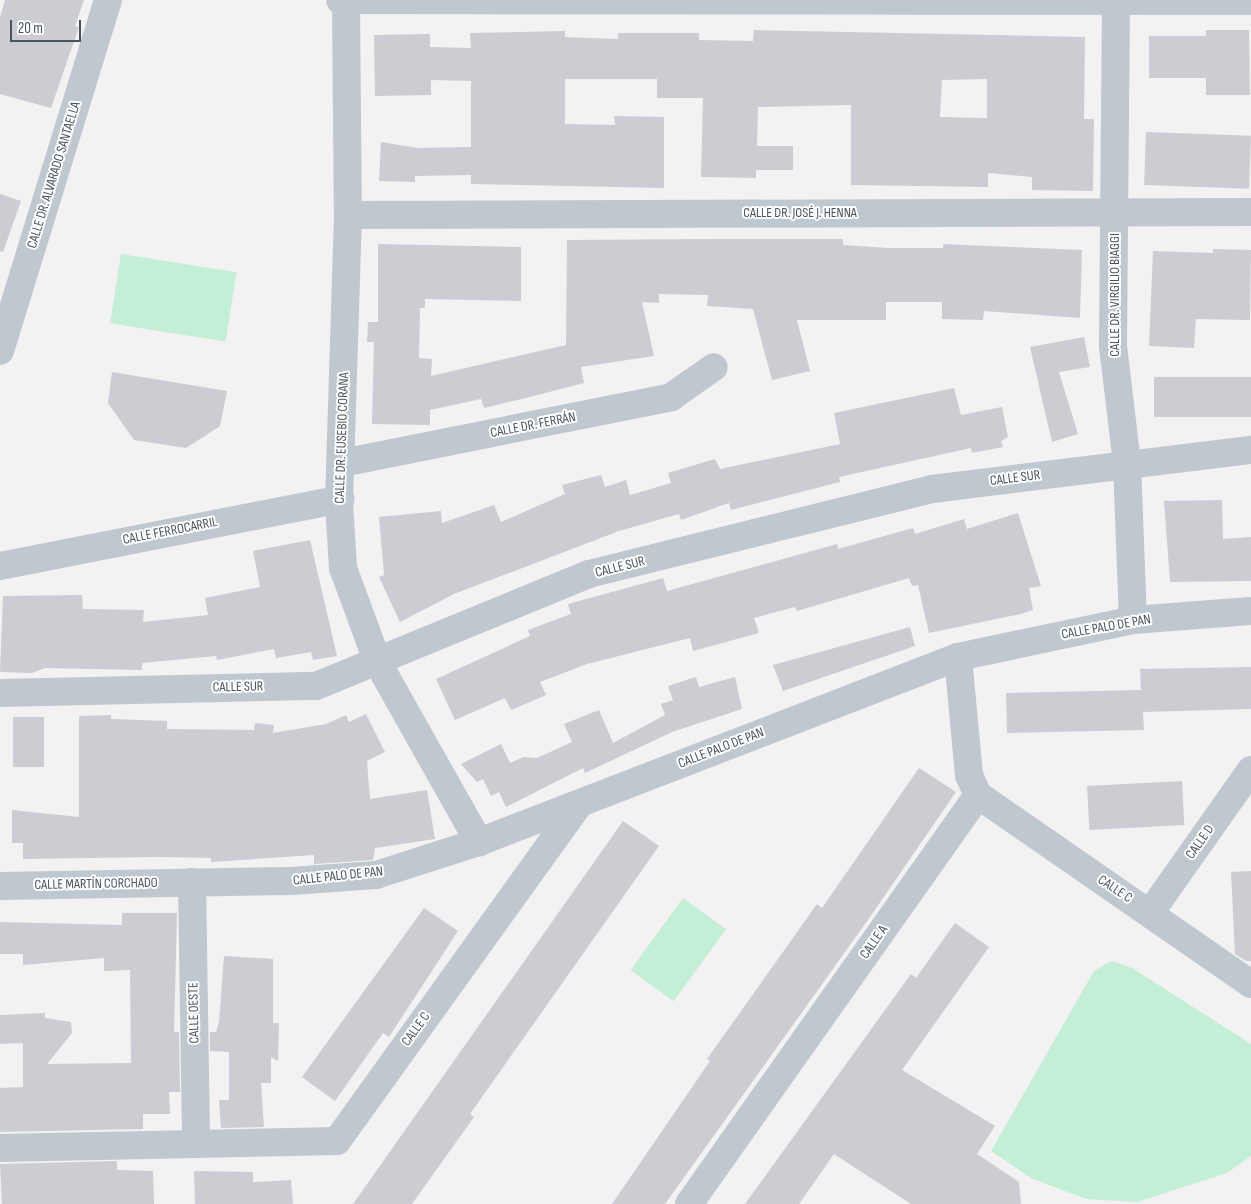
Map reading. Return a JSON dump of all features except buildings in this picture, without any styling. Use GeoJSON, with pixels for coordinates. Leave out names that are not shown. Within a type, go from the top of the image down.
{"type":"FeatureCollection","features":[{"type":"Feature","properties":{"kind":"street","name":"CALLE DR. ALVARADO SANTAELLA"},"geometry":{"type":"LineString","coordinates":[[0,351],[108,0]]}},
{"type":"Feature","properties":{"kind":"street"},"geometry":{"type":"LineString","coordinates":[[343,1],[1251,1]]}},
{"type":"Feature","properties":{"kind":"street","name":"CALLE DR. EUSEBIO CORANA"},"geometry":{"type":"LineString","coordinates":[[343,1],[348,215],[340,499],[343,568],[378,663],[479,842]]}},
{"type":"Feature","properties":{"kind":"street","name":"CALLE DR. VIRGILIO BIAGGI"},"geometry":{"type":"LineString","coordinates":[[1116,1],[1113,346],[1127,464],[1132,620]]}},
{"type":"Feature","properties":{"kind":"street","name":"CALLE DR. JOSÉ J. HENNA"},"geometry":{"type":"LineString","coordinates":[[348,215],[1251,212]]}},
{"type":"Feature","properties":{"kind":"street","name":"CALLE DR. FERRÁN"},"geometry":{"type":"LineString","coordinates":[[342,463],[671,397],[714,367]]}},
{"type":"Feature","properties":{"kind":"street","name":"CALLE SUR"},"geometry":{"type":"LineString","coordinates":[[0,693],[316,686],[378,663],[589,574],[932,488],[1251,450]]}},
{"type":"Feature","properties":{"kind":"street","name":"CALLE FERROCARRIL"},"geometry":{"type":"LineString","coordinates":[[0,566],[340,499]]}},
{"type":"Feature","properties":{"kind":"street","name":"CALLE PALO DE PAN"},"geometry":{"type":"LineString","coordinates":[[192,882],[291,881],[376,874],[479,842],[958,657],[1132,620],[1251,610]]}},
{"type":"Feature","properties":{"kind":"street"},"geometry":{"type":"LineString","coordinates":[[958,657],[969,775],[978,795]]}},
{"type":"Feature","properties":{"kind":"street","name":"CALLE D"},"geometry":{"type":"LineString","coordinates":[[1150,913],[1251,770]]}},
{"type":"Feature","properties":{"kind":"street","name":"CALLE C"},"geometry":{"type":"LineString","coordinates":[[978,795],[1251,984]]}},
{"type":"Feature","properties":{"kind":"street","name":"CALLE A"},"geometry":{"type":"LineString","coordinates":[[689,1204],[978,795]]}},
{"type":"Feature","properties":{"kind":"street","name":"CALLE C"},"geometry":{"type":"LineString","coordinates":[[196,1144],[337,1141],[578,804]]}},
{"type":"Feature","properties":{"kind":"street","name":"CALLE OESTE"},"geometry":{"type":"LineString","coordinates":[[192,882],[196,1144]]}},
{"type":"Feature","properties":{"kind":"street","name":"CALLE MARTÍN CORCHADO"},"geometry":{"type":"LineString","coordinates":[[0,886],[192,882]]}},
{"type":"Feature","properties":{"kind":"street"},"geometry":{"type":"LineString","coordinates":[[0,1148],[196,1144]]}},
{"type":"Feature","properties":{"kind":"green space"},"geometry":{"type":"Polygon","coordinates":[[[121,254],[237,272],[226,341],[110,323],[121,254]]]}},
{"type":"Feature","properties":{"kind":"green space"},"geometry":{"type":"Polygon","coordinates":[[[683,898],[726,929],[674,1001],[631,970],[683,898]]]}},
{"type":"Feature","properties":{"kind":"green space"},"geometry":{"type":"Polygon","coordinates":[[[1112,961],[1132,968],[1251,1044],[1251,1156],[1227,1173],[1137,1202],[1086,1199],[1031,1178],[991,1151],[1094,971],[1112,961]]]}}]}
